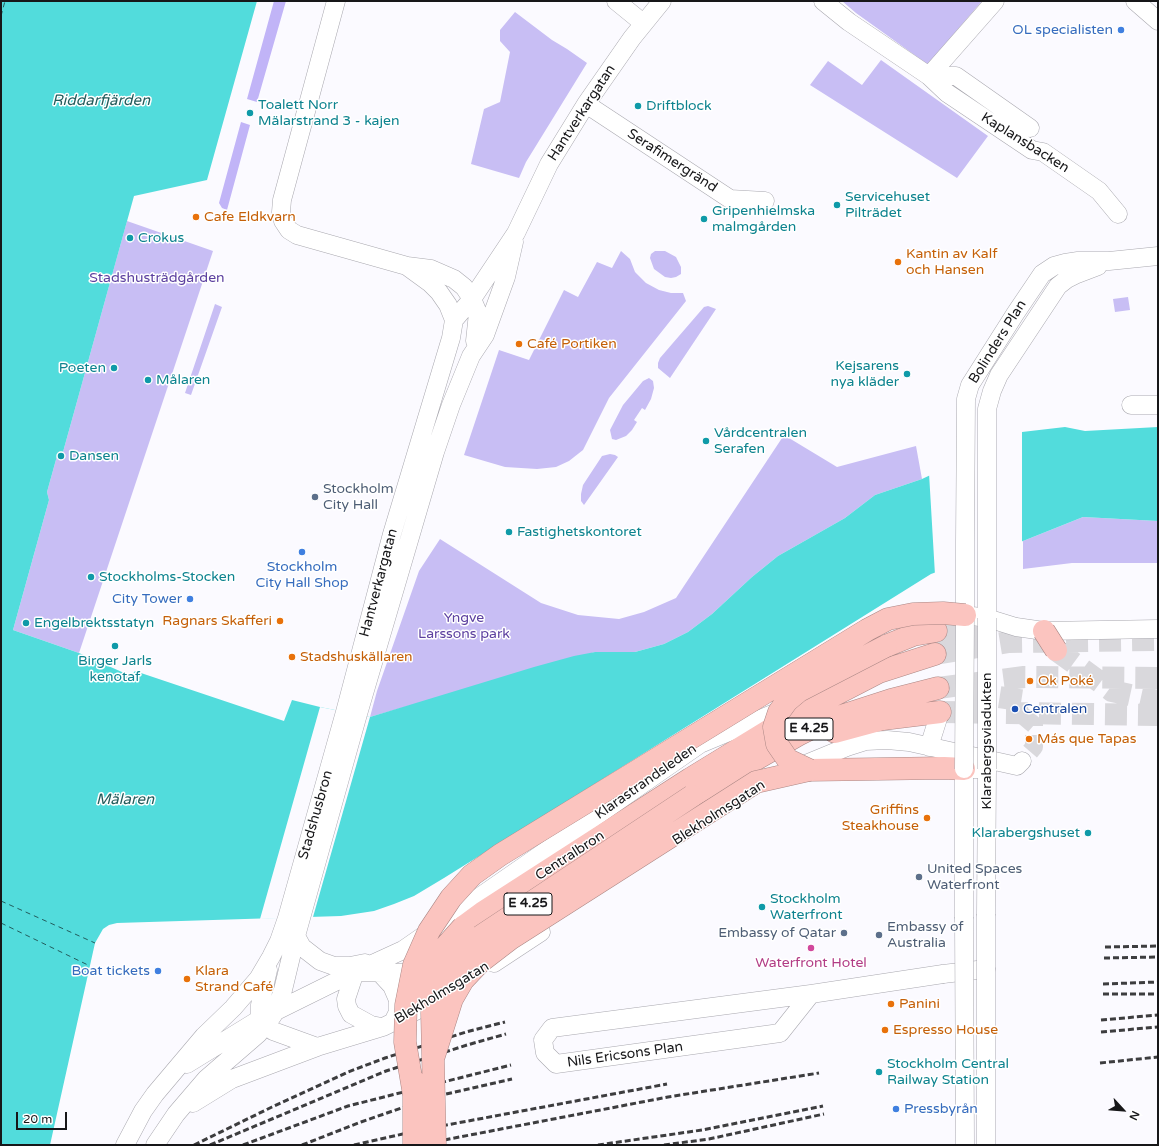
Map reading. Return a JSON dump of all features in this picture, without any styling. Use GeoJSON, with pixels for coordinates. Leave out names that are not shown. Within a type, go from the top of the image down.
{"type":"FeatureCollection","features":[{"type":"Feature","properties":{"kind":"highway"},"geometry":{"type":"LineString","coordinates":[[414,1095],[405,1042],[406,1005],[414,965],[429,930],[451,898],[472,875],[500,855],[860,634],[888,619],[913,614],[943,612],[965,615]]}},
{"type":"Feature","properties":{"kind":"highway"},"geometry":{"type":"LineString","coordinates":[[808,770],[788,760],[777,744],[774,727],[779,712],[787,701],[799,691],[886,646],[913,635],[936,631]]}},
{"type":"Feature","properties":{"kind":"highway"},"geometry":{"type":"LineString","coordinates":[[1044,631],[1056,650]]}},
{"type":"Feature","properties":{"kind":"highway","name":"Klarastrandsleden"},"geometry":{"type":"LineString","coordinates":[[879,672],[935,654]]}},
{"type":"Feature","properties":{"kind":"highway","name":"Centralbron"},"geometry":{"type":"LineString","coordinates":[[435,1145],[432,1013],[441,983],[452,962],[468,944],[788,719],[879,672]]}},
{"type":"Feature","properties":{"kind":"highway","name":"E 4.25"},"geometry":{"type":"LineString","coordinates":[[691,788],[826,721],[891,700],[938,688]]}},
{"type":"Feature","properties":{"kind":"highway"},"geometry":{"type":"LineString","coordinates":[[691,788],[810,740],[847,728],[883,719],[940,712]]}},
{"type":"Feature","properties":{"kind":"highway"},"geometry":{"type":"LineString","coordinates":[[433,1059],[452,1000],[464,980],[480,962],[510,940],[756,782],[808,770],[964,769]]}},
{"type":"Feature","properties":{"kind":"highway","name":"Centralbron"},"geometry":{"type":"LineString","coordinates":[[414,1145],[414,1043],[417,1010],[423,987],[432,966],[446,946],[463,927],[482,913],[691,788]]}},
{"type":"Feature","properties":{"kind":"street"},"geometry":{"type":"LineString","coordinates":[[336,1],[282,200],[283,221],[289,230],[297,235],[407,266],[431,269],[454,279],[464,287],[472,299]]}},
{"type":"Feature","properties":{"kind":"street"},"geometry":{"type":"LineString","coordinates":[[616,1],[643,23]]}},
{"type":"Feature","properties":{"kind":"street","name":"Hantverkargatan"},"geometry":{"type":"LineString","coordinates":[[352,713],[388,549],[415,452],[451,338],[454,320],[472,299],[516,233],[549,164],[586,104],[643,23],[662,1]]}},
{"type":"Feature","properties":{"kind":"street","name":"Kaplansbacken"},"geometry":{"type":"LineString","coordinates":[[823,1],[849,22],[929,76],[948,93],[1032,150],[1043,152],[1099,191],[1118,214]]}},
{"type":"Feature","properties":{"kind":"street"},"geometry":{"type":"LineString","coordinates":[[929,76],[995,1]]}},
{"type":"Feature","properties":{"kind":"street"},"geometry":{"type":"LineString","coordinates":[[1135,1],[1158,21]]}},
{"type":"Feature","properties":{"kind":"street","name":"Kaplansbacken"},"geometry":{"type":"LineString","coordinates":[[929,76],[956,76],[1030,128]]}},
{"type":"Feature","properties":{"kind":"street","name":"Serafimergränd"},"geometry":{"type":"LineString","coordinates":[[586,104],[730,198],[765,201]]}},
{"type":"Feature","properties":{"kind":"street","name":"Hantverkargatan"},"geometry":{"type":"LineString","coordinates":[[471,356],[484,335],[504,283],[516,233]]}},
{"type":"Feature","properties":{"kind":"street"},"geometry":{"type":"LineString","coordinates":[[1109,262],[1158,256]]}},
{"type":"Feature","properties":{"kind":"street","name":"Bolinders Plan"},"geometry":{"type":"LineString","coordinates":[[965,414],[966,399],[970,385],[1042,274],[1054,266],[1066,263],[1109,262]]}},
{"type":"Feature","properties":{"kind":"street","name":"Bolinders Plan"},"geometry":{"type":"LineString","coordinates":[[987,410],[992,391],[999,375],[1058,286],[1077,274],[1109,262]]}},
{"type":"Feature","properties":{"kind":"street"},"geometry":{"type":"LineString","coordinates":[[407,266],[430,283],[439,292],[448,305],[454,320]]}},
{"type":"Feature","properties":{"kind":"street","name":"Hantverkargatan"},"geometry":{"type":"LineString","coordinates":[[352,713],[435,452],[451,405],[471,356],[477,331],[478,313],[472,299]]}},
{"type":"Feature","properties":{"kind":"street"},"geometry":{"type":"LineString","coordinates":[[1131,405],[1158,405]]}},
{"type":"Feature","properties":{"kind":"street","name":"Klarabergsviadukten"},"geometry":{"type":"LineString","coordinates":[[986,1145],[987,410]]}},
{"type":"Feature","properties":{"kind":"street","name":"Klarabergsviadukten"},"geometry":{"type":"LineString","coordinates":[[965,414],[965,1145]]}},
{"type":"Feature","properties":{"kind":"street"},"geometry":{"type":"LineString","coordinates":[[965,615],[987,618],[1016,627],[1044,631],[1158,628]]}},
{"type":"Feature","properties":{"kind":"street","name":"Klarastrandsleden"},"geometry":{"type":"LineString","coordinates":[[174,1072],[267,1019],[355,972],[382,966],[700,744],[745,724],[879,672]]}},
{"type":"Feature","properties":{"kind":"street"},"geometry":{"type":"LineString","coordinates":[[929,747],[940,712]]}},
{"type":"Feature","properties":{"kind":"street","name":"Stadshusbron"},"geometry":{"type":"LineString","coordinates":[[294,918],[352,713]]}},
{"type":"Feature","properties":{"kind":"street","name":"Blekholmsgatan"},"geometry":{"type":"LineString","coordinates":[[176,1114],[232,1079],[317,1047],[388,1025],[428,1005],[499,960],[766,781],[847,747],[866,741],[887,740],[909,742],[1016,766],[1022,761]]}},
{"type":"Feature","properties":{"kind":"street"},"geometry":{"type":"LineString","coordinates":[[964,769],[987,769]]}},
{"type":"Feature","properties":{"kind":"street","name":"Klarastrandsleden"},"geometry":{"type":"LineString","coordinates":[[155,1145],[176,1114],[206,1079],[250,1042],[267,1019],[283,990],[296,936],[294,918]]}},
{"type":"Feature","properties":{"kind":"street","name":"Klarastrandsleden"},"geometry":{"type":"LineString","coordinates":[[125,1145],[143,1111],[155,1094],[204,1036],[233,1008],[258,979],[294,918]]}},
{"type":"Feature","properties":{"kind":"street","name":"Klarastrandsleden"},"geometry":{"type":"LineString","coordinates":[[296,936],[302,948],[313,957],[334,966],[382,966]]}},
{"type":"Feature","properties":{"kind":"street","name":"Klarastrandsleden"},"geometry":{"type":"LineString","coordinates":[[267,1019],[260,1005],[271,958]]}},
{"type":"Feature","properties":{"kind":"street","name":"Blekholmsgatan"},"geometry":{"type":"LineString","coordinates":[[382,966],[414,973],[499,960]]}},
{"type":"Feature","properties":{"kind":"street"},"geometry":{"type":"LineString","coordinates":[[355,972],[346,999],[347,1006],[351,1014],[371,1025],[388,1025],[398,1012],[398,1000],[382,966]]}},
{"type":"Feature","properties":{"kind":"street","name":"Nils Ericsons Plan"},"geometry":{"type":"LineString","coordinates":[[811,994],[780,1033],[556,1064],[545,1053],[543,1040],[552,1028],[986,969]]}},
{"type":"Feature","properties":{"kind":"street"},"geometry":{"type":"LineString","coordinates":[[267,1019],[273,1031],[278,1034],[317,1047]]}},
{"type":"Feature","properties":{"kind":"street"},"geometry":{"type":"LineString","coordinates":[[965,1107],[986,1106]]}},
{"type":"Feature","properties":{"kind":"green space"},"geometry":{"type":"Polygon","coordinates":[[[842,1],[982,1],[927,64],[856,13],[842,1]]]}},
{"type":"Feature","properties":{"kind":"green space"},"geometry":{"type":"Polygon","coordinates":[[[515,12],[552,40],[587,63],[526,162],[519,178],[471,164],[484,109],[500,102],[510,52],[500,41],[500,30],[515,12]]]}},
{"type":"Feature","properties":{"kind":"green space"},"geometry":{"type":"Polygon","coordinates":[[[881,60],[988,136],[957,178],[810,85],[828,61],[862,85],[881,60]]]}},
{"type":"Feature","properties":{"kind":"green space","name":"Stadshusträdgården"},"geometry":{"type":"Polygon","coordinates":[[[127,221],[213,251],[79,653],[13,630],[49,500],[47,492],[57,456],[63,452],[127,221]]]}},
{"type":"Feature","properties":{"kind":"green space"},"geometry":{"type":"Polygon","coordinates":[[[621,251],[630,259],[635,272],[646,283],[659,290],[671,293],[683,293],[686,301],[609,398],[583,450],[569,461],[556,467],[537,469],[505,467],[464,455],[499,350],[529,360],[564,290],[578,297],[597,262],[612,268],[621,251]]]}},
{"type":"Feature","properties":{"kind":"green space"},"geometry":{"type":"Polygon","coordinates":[[[655,251],[665,251],[676,257],[681,267],[681,274],[671,278],[665,277],[654,269],[650,258],[651,254],[655,251]]]}},
{"type":"Feature","properties":{"kind":"green space"},"geometry":{"type":"Polygon","coordinates":[[[1128,297],[1130,310],[1115,312],[1113,299],[1128,297]]]}},
{"type":"Feature","properties":{"kind":"green space"},"geometry":{"type":"Polygon","coordinates":[[[215,304],[222,307],[191,395],[185,393],[215,304]]]}},
{"type":"Feature","properties":{"kind":"green space"},"geometry":{"type":"Polygon","coordinates":[[[708,306],[716,309],[670,378],[658,368],[660,358],[704,307],[708,306]]]}},
{"type":"Feature","properties":{"kind":"green space"},"geometry":{"type":"Polygon","coordinates":[[[649,378],[653,381],[654,388],[651,399],[645,410],[642,408],[634,420],[637,422],[626,436],[616,440],[612,439],[610,430],[623,405],[643,381],[649,378]]]}},
{"type":"Feature","properties":{"kind":"green space","name":"Yngve Larssons park"},"geometry":{"type":"Polygon","coordinates":[[[784,435],[837,467],[916,446],[922,479],[875,495],[845,518],[778,556],[752,577],[712,614],[688,632],[664,644],[635,652],[595,652],[370,717],[377,691],[419,571],[440,539],[541,603],[578,615],[619,619],[644,612],[676,598],[784,435]]]}},
{"type":"Feature","properties":{"kind":"green space"},"geometry":{"type":"Polygon","coordinates":[[[610,454],[618,457],[584,505],[581,501],[583,485],[602,456],[610,454]]]}},
{"type":"Feature","properties":{"kind":"green space"},"geometry":{"type":"Polygon","coordinates":[[[1083,517],[1158,521],[1158,563],[1072,563],[1023,569],[1023,541],[1083,517]]]}},
{"type":"Feature","properties":{"kind":"shaded area"},"geometry":{"type":"Polygon","coordinates":[[[274,1],[286,1],[257,102],[247,99],[274,1]]]}},
{"type":"Feature","properties":{"kind":"shaded area"},"geometry":{"type":"Polygon","coordinates":[[[241,122],[250,125],[227,210],[222,208],[219,203],[241,122]]]}},
{"type":"Feature","properties":{"kind":"water","name":"Mälaren"},"geometry":{"type":"Polygon","coordinates":[[[1,1],[257,1],[207,180],[134,196],[63,452],[57,456],[47,492],[49,500],[13,630],[79,653],[131,676],[135,671],[284,721],[292,700],[370,717],[574,656],[595,652],[635,652],[664,644],[688,632],[712,614],[752,577],[778,556],[845,518],[875,495],[922,479],[1022,432],[1065,427],[1085,431],[1158,427],[1158,521],[1083,517],[1023,541],[931,574],[444,878],[414,896],[394,904],[374,911],[341,916],[117,923],[109,925],[103,929],[95,943],[50,1145],[1,1145],[1,1]]]}},
{"type":"Feature","properties":{"kind":"pier"},"geometry":{"type":"Polygon","coordinates":[[[1022,430],[1022,543],[935,575],[929,473],[1022,430]]]}},
{"type":"Feature","properties":{"kind":"pier"},"geometry":{"type":"Polygon","coordinates":[[[320,707],[370,717],[313,917],[260,919],[320,707]]]}},
{"type":"Feature","properties":{"kind":"ferry route"},"geometry":{"type":"LineString","coordinates":[[1,16],[5,1]]}},
{"type":"Feature","properties":{"kind":"ferry route"},"geometry":{"type":"LineString","coordinates":[[1,901],[95,943]]}},
{"type":"Feature","properties":{"kind":"ferry route"},"geometry":{"type":"LineString","coordinates":[[1,923],[90,966]]}},
{"type":"Feature","properties":{"kind":"tunnel"},"geometry":{"type":"LineString","coordinates":[[936,631],[986,639]]}},
{"type":"Feature","properties":{"kind":"tunnel"},"geometry":{"type":"LineString","coordinates":[[935,654],[1009,642],[1158,640]]}},
{"type":"Feature","properties":{"kind":"tunnel"},"geometry":{"type":"LineString","coordinates":[[1056,650],[1112,691],[1158,701]]}},
{"type":"Feature","properties":{"kind":"tunnel"},"geometry":{"type":"LineString","coordinates":[[938,688],[1024,677],[1158,678]]}},
{"type":"Feature","properties":{"kind":"tunnel"},"geometry":{"type":"LineString","coordinates":[[967,692],[1032,702]]}},
{"type":"Feature","properties":{"kind":"tunnel"},"geometry":{"type":"LineString","coordinates":[[940,712],[1158,715]]}},
{"type":"Feature","properties":{"kind":"tunnel"},"geometry":{"type":"LineString","coordinates":[[1021,714],[1034,725],[1034,747],[1022,761]]}},
{"type":"Feature","properties":{"kind":"railway"},"geometry":{"type":"LineString","coordinates":[[1105,947],[1158,946]]}},
{"type":"Feature","properties":{"kind":"railway"},"geometry":{"type":"LineString","coordinates":[[1104,958],[1158,957]]}},
{"type":"Feature","properties":{"kind":"railway"},"geometry":{"type":"LineString","coordinates":[[1103,984],[1158,982]]}},
{"type":"Feature","properties":{"kind":"railway"},"geometry":{"type":"LineString","coordinates":[[1103,994],[1158,994]]}},
{"type":"Feature","properties":{"kind":"railway"},"geometry":{"type":"LineString","coordinates":[[1101,1020],[1158,1015]]}},
{"type":"Feature","properties":{"kind":"railway"},"geometry":{"type":"LineString","coordinates":[[194,1145],[348,1072],[385,1058],[466,1032],[505,1022]]}},
{"type":"Feature","properties":{"kind":"railway"},"geometry":{"type":"LineString","coordinates":[[1101,1032],[1158,1027]]}},
{"type":"Feature","properties":{"kind":"railway"},"geometry":{"type":"LineString","coordinates":[[210,1145],[386,1071],[506,1034]]}},
{"type":"Feature","properties":{"kind":"railway"},"geometry":{"type":"LineString","coordinates":[[1100,1063],[1158,1057]]}},
{"type":"Feature","properties":{"kind":"railway"},"geometry":{"type":"LineString","coordinates":[[243,1145],[348,1106],[511,1065]]}},
{"type":"Feature","properties":{"kind":"railway"},"geometry":{"type":"LineString","coordinates":[[418,1145],[668,1097],[819,1073]]}},
{"type":"Feature","properties":{"kind":"railway"},"geometry":{"type":"LineString","coordinates":[[302,1145],[361,1122],[433,1097],[512,1079]]}},
{"type":"Feature","properties":{"kind":"railway"},"geometry":{"type":"LineString","coordinates":[[354,1145],[425,1129],[667,1084]]}},
{"type":"Feature","properties":{"kind":"railway"},"geometry":{"type":"LineString","coordinates":[[598,1145],[702,1130],[823,1106]]}},
{"type":"Feature","properties":{"kind":"railway"},"geometry":{"type":"LineString","coordinates":[[664,1145],[709,1139],[824,1114]]}},
{"type":"Feature","properties":{"kind":"place","name":"OL specialisten"},"geometry":{"type":"Point","coordinates":[1121,30]}},
{"type":"Feature","properties":{"kind":"place","name":"Driftblock"},"geometry":{"type":"Point","coordinates":[638,106]}},
{"type":"Feature","properties":{"kind":"place","name":"Toalett Norr Mälarstrand 3 - kajen"},"geometry":{"type":"Point","coordinates":[250,113]}},
{"type":"Feature","properties":{"kind":"place","name":"Servicehuset Pilträdet"},"geometry":{"type":"Point","coordinates":[837,205]}},
{"type":"Feature","properties":{"kind":"place","name":"Cafe Eldkvarn"},"geometry":{"type":"Point","coordinates":[196,217]}},
{"type":"Feature","properties":{"kind":"place","name":"Gripenhielmska malmgården"},"geometry":{"type":"Point","coordinates":[704,219]}},
{"type":"Feature","properties":{"kind":"place","name":"Crokus"},"geometry":{"type":"Point","coordinates":[130,238]}},
{"type":"Feature","properties":{"kind":"place","name":"Kantin av Kalf och Hansen"},"geometry":{"type":"Point","coordinates":[898,262]}},
{"type":"Feature","properties":{"kind":"place","name":"Café Portiken"},"geometry":{"type":"Point","coordinates":[519,344]}},
{"type":"Feature","properties":{"kind":"place","name":"Poeten"},"geometry":{"type":"Point","coordinates":[114,368]}},
{"type":"Feature","properties":{"kind":"place","name":"Kejsarens nya kläder"},"geometry":{"type":"Point","coordinates":[907,374]}},
{"type":"Feature","properties":{"kind":"place","name":"Målaren"},"geometry":{"type":"Point","coordinates":[148,380]}},
{"type":"Feature","properties":{"kind":"place","name":"Vårdcentralen Serafen"},"geometry":{"type":"Point","coordinates":[706,441]}},
{"type":"Feature","properties":{"kind":"place","name":"Dansen"},"geometry":{"type":"Point","coordinates":[61,456]}},
{"type":"Feature","properties":{"kind":"place","name":"Stockholm City Hall"},"geometry":{"type":"Point","coordinates":[315,497]}},
{"type":"Feature","properties":{"kind":"place","name":"Fastighetskontoret"},"geometry":{"type":"Point","coordinates":[509,532]}},
{"type":"Feature","properties":{"kind":"place","name":"Stockholm City Hall Shop"},"geometry":{"type":"Point","coordinates":[302,552]}},
{"type":"Feature","properties":{"kind":"place","name":"Stockholms-Stocken"},"geometry":{"type":"Point","coordinates":[91,577]}},
{"type":"Feature","properties":{"kind":"place","name":"City Tower"},"geometry":{"type":"Point","coordinates":[190,599]}},
{"type":"Feature","properties":{"kind":"place","name":"Ragnars Skafferi"},"geometry":{"type":"Point","coordinates":[280,621]}},
{"type":"Feature","properties":{"kind":"place","name":"Engelbrektsstatyn"},"geometry":{"type":"Point","coordinates":[26,623]}},
{"type":"Feature","properties":{"kind":"place","name":"Birger Jarls kenotaf"},"geometry":{"type":"Point","coordinates":[115,646]}},
{"type":"Feature","properties":{"kind":"place","name":"Stadshuskällaren"},"geometry":{"type":"Point","coordinates":[292,657]}},
{"type":"Feature","properties":{"kind":"place","name":"Ok Poké"},"geometry":{"type":"Point","coordinates":[1030,681]}},
{"type":"Feature","properties":{"kind":"place","name":"Centralen"},"geometry":{"type":"Point","coordinates":[1015,709]}},
{"type":"Feature","properties":{"kind":"place","name":"Más que Tapas"},"geometry":{"type":"Point","coordinates":[1029,739]}},
{"type":"Feature","properties":{"kind":"place","name":"Griffins Steakhouse"},"geometry":{"type":"Point","coordinates":[927,818]}},
{"type":"Feature","properties":{"kind":"place","name":"Klarabergshuset"},"geometry":{"type":"Point","coordinates":[1088,833]}},
{"type":"Feature","properties":{"kind":"place","name":"United Spaces Waterfront"},"geometry":{"type":"Point","coordinates":[919,877]}},
{"type":"Feature","properties":{"kind":"place","name":"Stockholm Waterfront"},"geometry":{"type":"Point","coordinates":[762,907]}},
{"type":"Feature","properties":{"kind":"place","name":"Embassy of Qatar"},"geometry":{"type":"Point","coordinates":[844,933]}},
{"type":"Feature","properties":{"kind":"place","name":"Embassy of Australia"},"geometry":{"type":"Point","coordinates":[879,935]}},
{"type":"Feature","properties":{"kind":"place","name":"Waterfront Hotel"},"geometry":{"type":"Point","coordinates":[811,948]}},
{"type":"Feature","properties":{"kind":"place","name":"Boat tickets"},"geometry":{"type":"Point","coordinates":[158,971]}},
{"type":"Feature","properties":{"kind":"place","name":"Klara Strand Café"},"geometry":{"type":"Point","coordinates":[187,979]}},
{"type":"Feature","properties":{"kind":"place","name":"Panini"},"geometry":{"type":"Point","coordinates":[891,1004]}},
{"type":"Feature","properties":{"kind":"place","name":"Espresso House"},"geometry":{"type":"Point","coordinates":[885,1030]}},
{"type":"Feature","properties":{"kind":"place","name":"Stockholm Central Railway Station"},"geometry":{"type":"Point","coordinates":[879,1072]}},
{"type":"Feature","properties":{"kind":"place","name":"Pressbyrån"},"geometry":{"type":"Point","coordinates":[896,1109]}},
{"type":"Feature","properties":{"kind":"water label","name":"Riddarfjärden"},"geometry":{"type":"Point","coordinates":[101,101]}}]}
